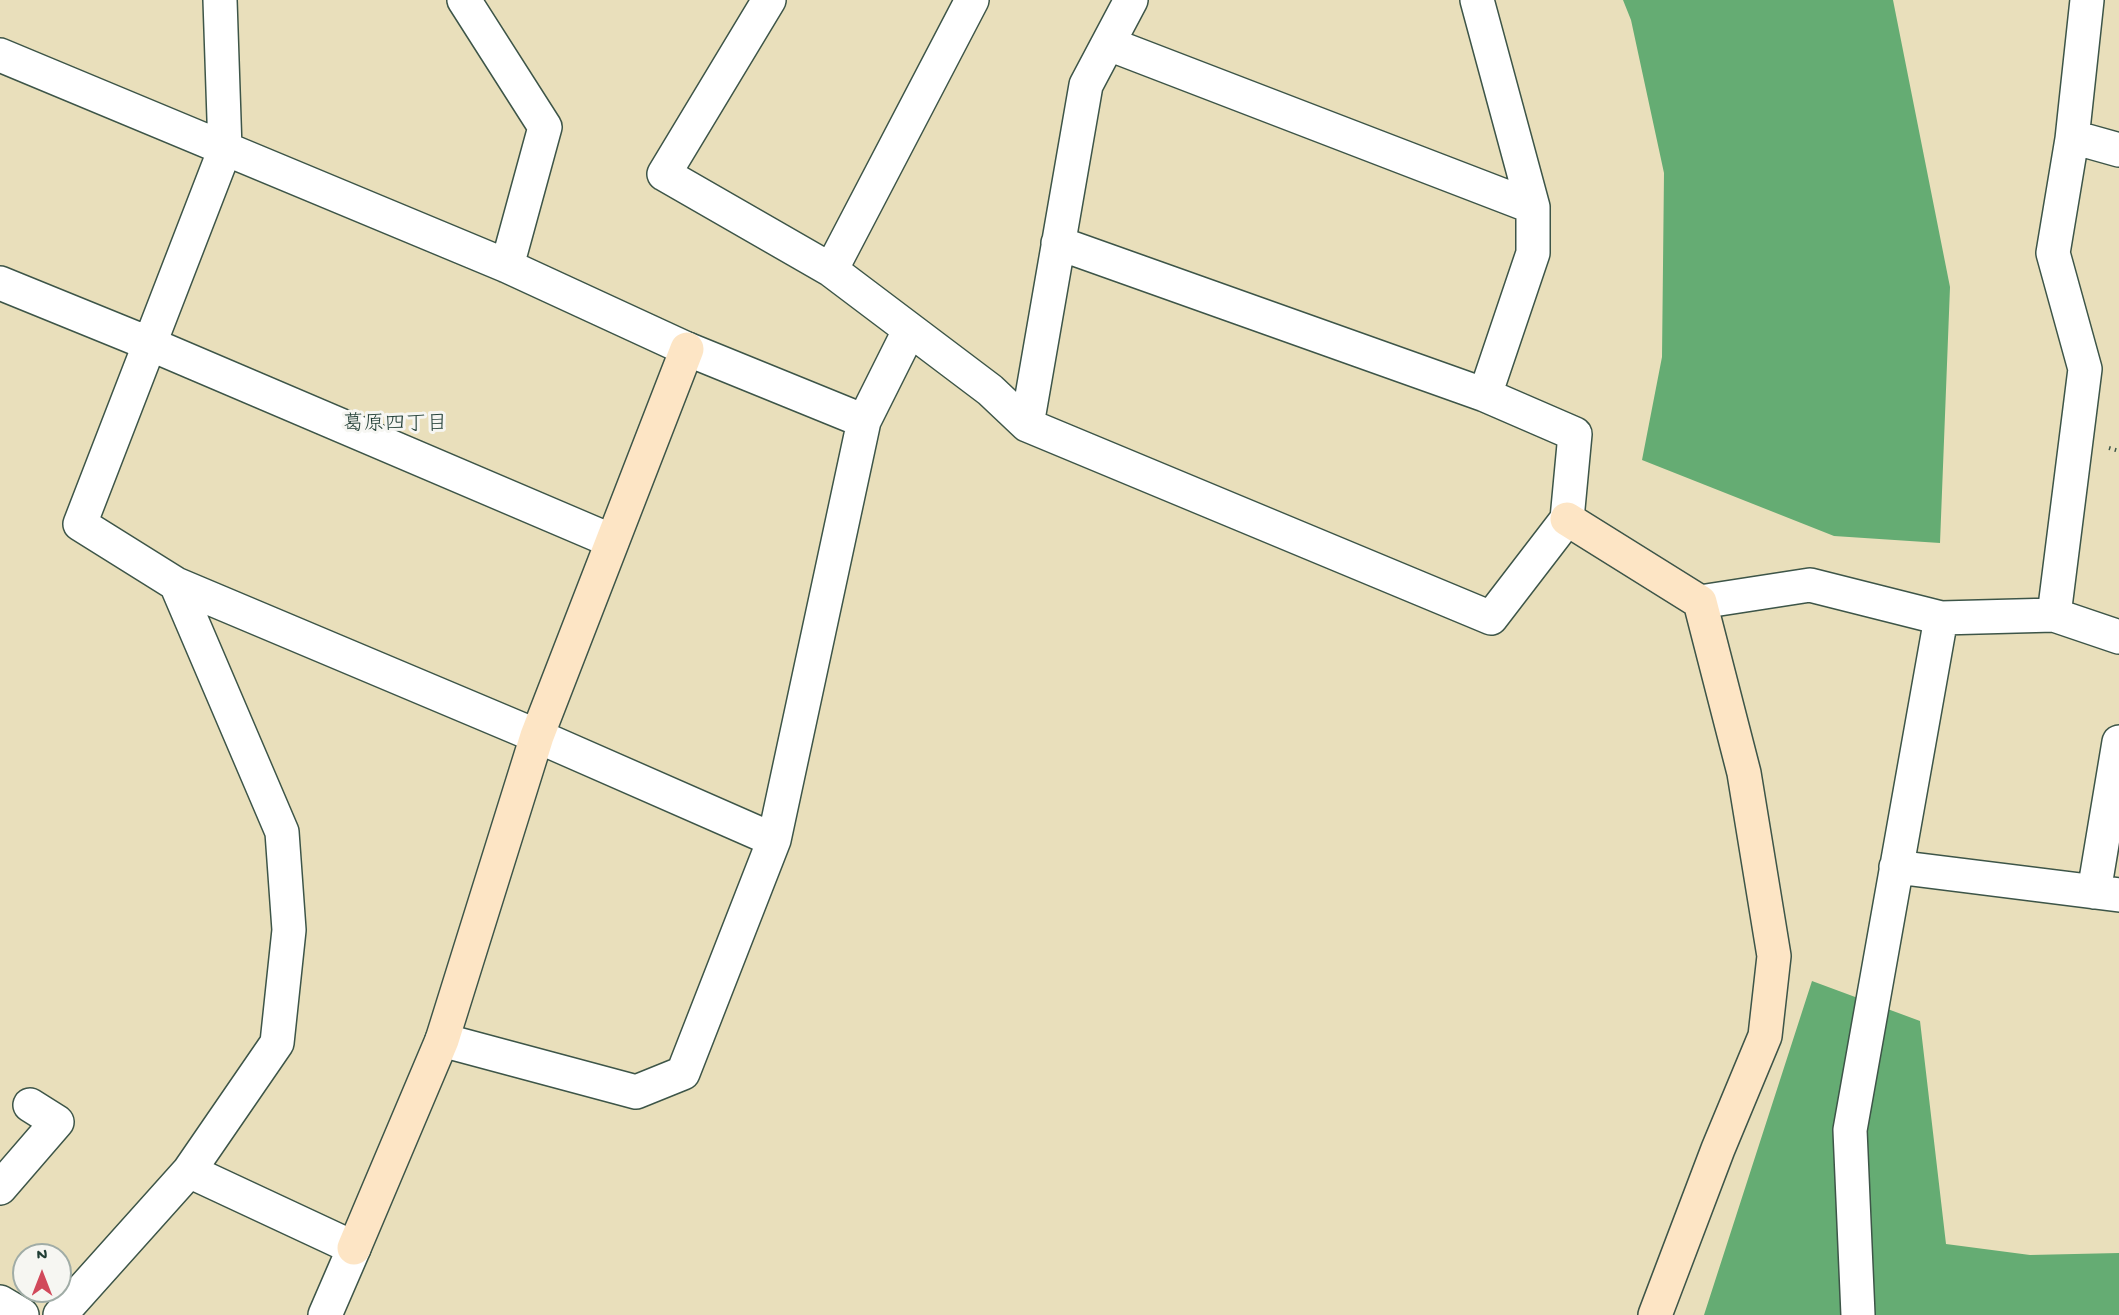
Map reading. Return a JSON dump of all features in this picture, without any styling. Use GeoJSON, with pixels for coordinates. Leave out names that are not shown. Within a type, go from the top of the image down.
{"type":"FeatureCollection","features":[{"type":"Feature","properties":{"kind":"street"},"geometry":{"type":"LineString","coordinates":[[220,0],[225,149],[80,524],[176,584],[537,736],[774,840]]}},
{"type":"Feature","properties":{"kind":"street"},"geometry":{"type":"LineString","coordinates":[[464,0],[545,127],[507,266]]}},
{"type":"Feature","properties":{"kind":"street"},"geometry":{"type":"LineString","coordinates":[[769,0],[664,174],[831,270],[990,390],[1027,424],[1491,618],[1567,519],[1575,434],[1485,395],[1058,243]]}},
{"type":"Feature","properties":{"kind":"street"},"geometry":{"type":"LineString","coordinates":[[831,270],[972,0]]}},
{"type":"Feature","properties":{"kind":"street"},"geometry":{"type":"LineString","coordinates":[[1027,424],[1086,85],[1131,0]]}},
{"type":"Feature","properties":{"kind":"street"},"geometry":{"type":"LineString","coordinates":[[1477,0],[1533,207],[1533,254],[1485,395]]}},
{"type":"Feature","properties":{"kind":"street"},"geometry":{"type":"LineString","coordinates":[[2054,615],[2085,369],[2053,253],[2072,140],[2087,0]]}},
{"type":"Feature","properties":{"kind":"street"},"geometry":{"type":"LineString","coordinates":[[1109,44],[1533,207]]}},
{"type":"Feature","properties":{"kind":"street"},"geometry":{"type":"LineString","coordinates":[[0,55],[507,266],[687,350],[864,421]]}},
{"type":"Feature","properties":{"kind":"street"},"geometry":{"type":"LineString","coordinates":[[2072,140],[2087,141],[2119,150]]}},
{"type":"Feature","properties":{"kind":"street"},"geometry":{"type":"LineString","coordinates":[[0,283],[150,344],[612,541]]}},
{"type":"Feature","properties":{"kind":"street"},"geometry":{"type":"LineString","coordinates":[[442,1040],[636,1092],[683,1073],[774,840],[864,421],[909,331]]}},
{"type":"Feature","properties":{"kind":"street"},"geometry":{"type":"LineString","coordinates":[[325,1315],[442,1040],[537,736],[687,350]]}},
{"type":"Feature","properties":{"kind":"street"},"geometry":{"type":"LineString","coordinates":[[1567,519],[1700,602],[1810,585],[1941,618],[2054,615],[2119,637]]}},
{"type":"Feature","properties":{"kind":"street"},"geometry":{"type":"LineString","coordinates":[[60,1315],[189,1171],[277,1043],[290,930],[282,832],[176,584]]}},
{"type":"Feature","properties":{"kind":"street"},"geometry":{"type":"LineString","coordinates":[[1654,1315],[1718,1149],[1765,1036],[1774,956],[1744,773],[1700,602]]}},
{"type":"Feature","properties":{"kind":"street"},"geometry":{"type":"LineString","coordinates":[[1858,1315],[1850,1130],[1941,618]]}},
{"type":"Feature","properties":{"kind":"street"},"geometry":{"type":"LineString","coordinates":[[1896,867],[2107,893],[2119,740]]}},
{"type":"Feature","properties":{"kind":"street"},"geometry":{"type":"LineString","coordinates":[[0,1188],[57,1122],[30,1105]]}},
{"type":"Feature","properties":{"kind":"street"},"geometry":{"type":"LineString","coordinates":[[189,1171],[354,1248]]}},
{"type":"Feature","properties":{"kind":"street"},"geometry":{"type":"LineString","coordinates":[[0,1302],[22,1315]]}},
{"type":"Feature","properties":{"kind":"green space"},"geometry":{"type":"Polygon","coordinates":[[[1623,0],[1893,0],[1950,287],[1940,543],[1834,536],[1642,460],[1662,357],[1664,173],[1631,20],[1623,0]]]}},
{"type":"Feature","properties":{"kind":"green space"},"geometry":{"type":"Polygon","coordinates":[[[1812,981],[1920,1021],[1946,1244],[2030,1255],[2119,1253],[2119,1315],[1704,1315],[1812,981]]]}},
{"type":"Feature","properties":{"kind":"district","name":"葛原四丁目"},"geometry":{"type":"Point","coordinates":[395,426]}}]}
